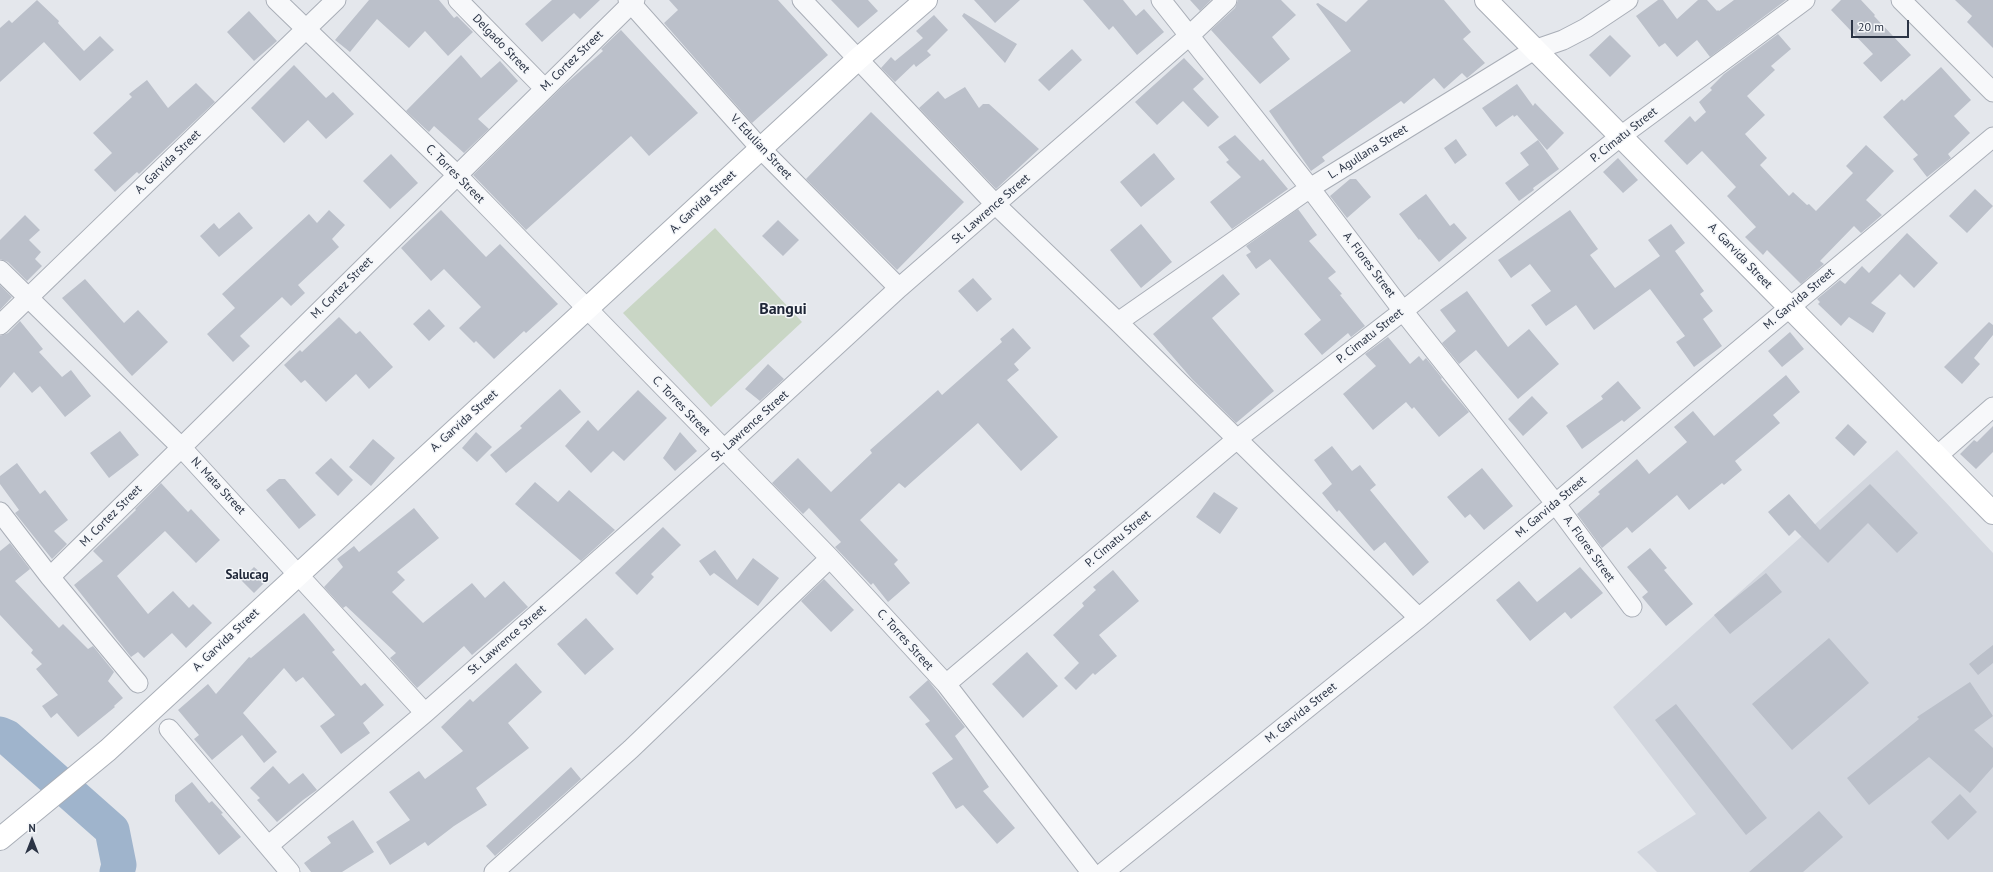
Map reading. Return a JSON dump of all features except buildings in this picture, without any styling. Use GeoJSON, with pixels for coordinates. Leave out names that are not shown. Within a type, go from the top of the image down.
{"type":"FeatureCollection","features":[{"type":"Feature","properties":{"kind":"main road","name":"A. Garvida Street"},"geometry":{"type":"LineString","coordinates":[[0,839],[108,750],[298,573],[858,59],[926,0]]}},
{"type":"Feature","properties":{"kind":"main road","name":"A. Garvida Street"},"geometry":{"type":"LineString","coordinates":[[1486,0],[1993,513]]}},
{"type":"Feature","properties":{"kind":"street","name":"C. Torres Street"},"geometry":{"type":"LineString","coordinates":[[276,0],[457,175],[830,558],[946,684],[1091,872]]}},
{"type":"Feature","properties":{"kind":"street","name":"A. Garvida Street"},"geometry":{"type":"LineString","coordinates":[[0,325],[27,297],[336,0]]}},
{"type":"Feature","properties":{"kind":"street","name":"Delgado Street"},"geometry":{"type":"LineString","coordinates":[[458,0],[544,88]]}},
{"type":"Feature","properties":{"kind":"street"},"geometry":{"type":"LineString","coordinates":[[802,0],[996,205],[1237,438],[1419,618]]}},
{"type":"Feature","properties":{"kind":"street","name":"A. Flores Street"},"geometry":{"type":"LineString","coordinates":[[1161,0],[1310,188],[1555,503],[1632,608]]}},
{"type":"Feature","properties":{"kind":"street","name":"St. Lawrence Street"},"geometry":{"type":"LineString","coordinates":[[268,846],[426,713],[724,450],[899,288],[1190,35],[1227,0]]}},
{"type":"Feature","properties":{"kind":"street","name":"L. Agullana Street"},"geometry":{"type":"LineString","coordinates":[[1118,322],[1310,188],[1534,50],[1568,37],[1628,0]]}},
{"type":"Feature","properties":{"kind":"street","name":"P. Cimatu Street"},"geometry":{"type":"LineString","coordinates":[[946,684],[1237,438],[1404,310],[1621,136],[1805,0]]}},
{"type":"Feature","properties":{"kind":"street"},"geometry":{"type":"LineString","coordinates":[[1901,0],[1993,92]]}},
{"type":"Feature","properties":{"kind":"street","name":"M. Cortez Street"},"geometry":{"type":"LineString","coordinates":[[50,578],[632,1]]}},
{"type":"Feature","properties":{"kind":"street","name":"V. Edulian Street"},"geometry":{"type":"LineString","coordinates":[[632,1],[761,149],[899,288]]}},
{"type":"Feature","properties":{"kind":"street","name":"M. Garvida Street"},"geometry":{"type":"LineString","coordinates":[[1104,872],[1419,618],[1993,137]]}},
{"type":"Feature","properties":{"kind":"street","name":"N. Mata Street"},"geometry":{"type":"LineString","coordinates":[[0,270],[181,447],[426,713]]}},
{"type":"Feature","properties":{"kind":"street"},"geometry":{"type":"LineString","coordinates":[[1936,457],[1993,407]]}},
{"type":"Feature","properties":{"kind":"street"},"geometry":{"type":"LineString","coordinates":[[0,512],[50,578],[138,683]]}},
{"type":"Feature","properties":{"kind":"street"},"geometry":{"type":"LineString","coordinates":[[494,872],[631,749],[830,558]]}},
{"type":"Feature","properties":{"kind":"street"},"geometry":{"type":"LineString","coordinates":[[169,729],[290,872]]}},
{"type":"Feature","properties":{"kind":"shaded area"},"geometry":{"type":"Polygon","coordinates":[[[1897,450],[1993,553],[1993,872],[1657,872],[1637,852],[1696,814],[1613,707],[1897,450]]]}},
{"type":"Feature","properties":{"kind":"green space"},"geometry":{"type":"Polygon","coordinates":[[[715,228],[802,322],[711,407],[623,313],[715,228]]]}},
{"type":"Feature","properties":{"kind":"waterway"},"geometry":{"type":"LineString","coordinates":[[0,734],[7,737],[112,830],[119,865],[117,872]]}},
{"type":"Feature","properties":{"kind":"district","name":"Bangui"},"geometry":{"type":"Point","coordinates":[783,309]}},
{"type":"Feature","properties":{"kind":"district","name":"Salucag"},"geometry":{"type":"Point","coordinates":[247,575]}}]}
